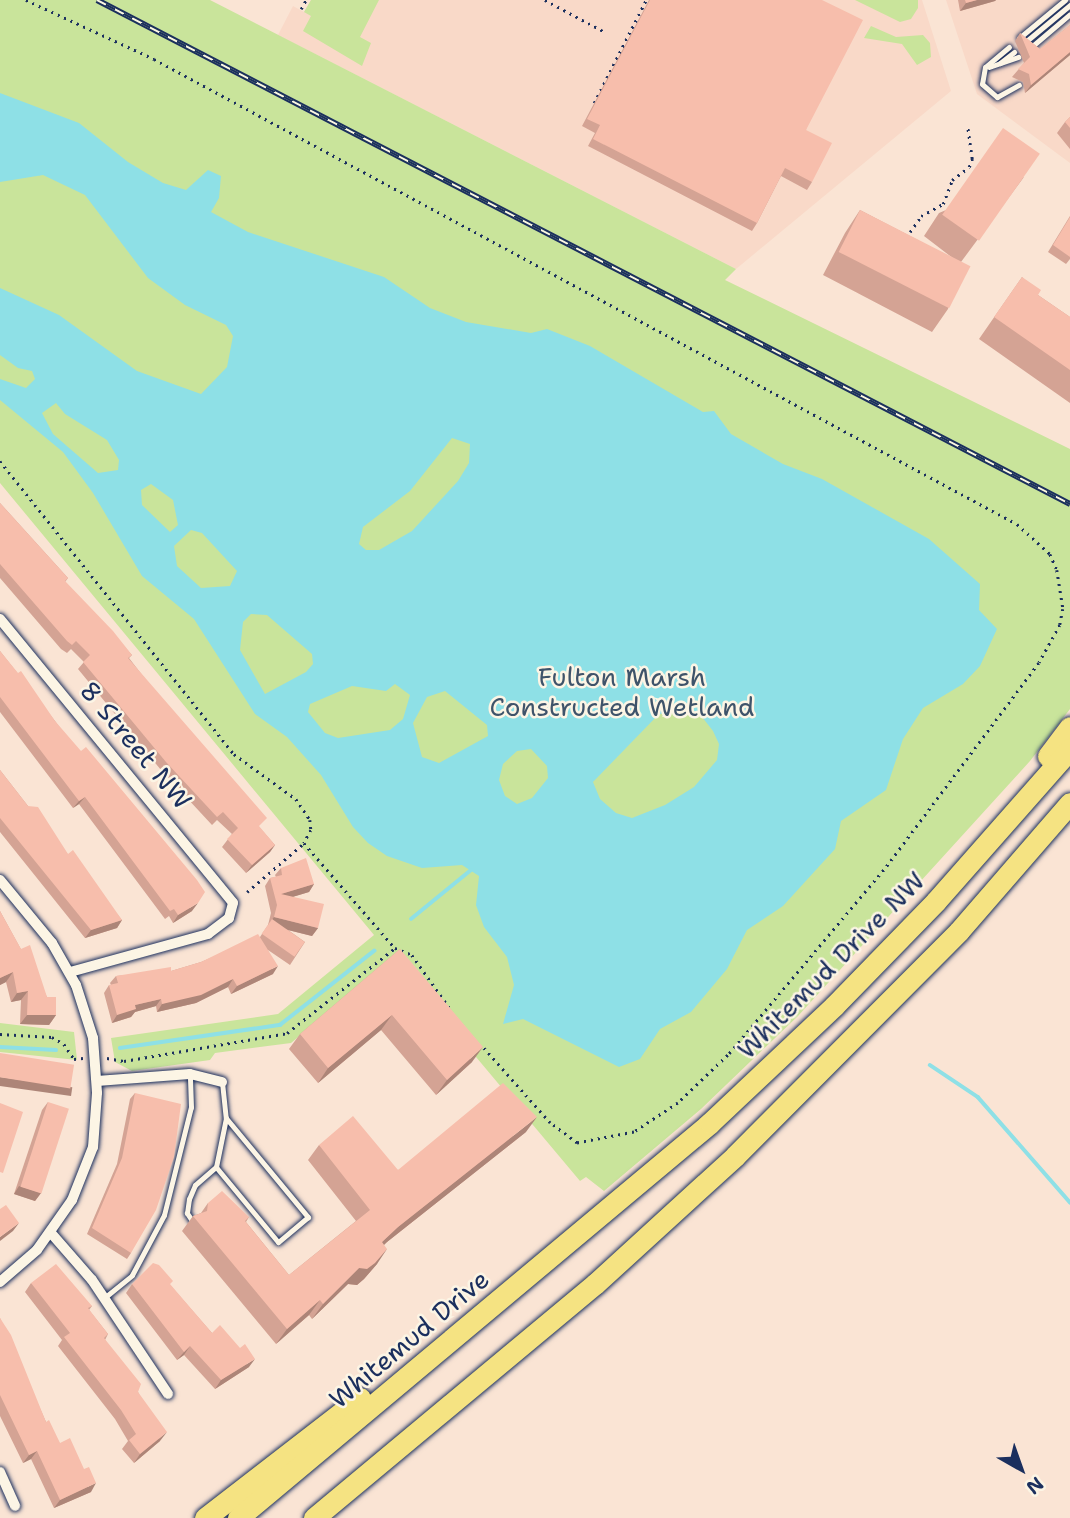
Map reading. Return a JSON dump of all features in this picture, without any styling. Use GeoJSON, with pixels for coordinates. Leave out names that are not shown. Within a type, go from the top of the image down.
{"type":"FeatureCollection","features":[{"type":"Feature","properties":{"kind":"highway"},"geometry":{"type":"LineString","coordinates":[[936,901],[1070,727]]}},
{"type":"Feature","properties":{"kind":"highway","name":"Whitemud Drive NW"},"geometry":{"type":"LineString","coordinates":[[616,1204],[792,1046],[936,901],[1070,749]]}},
{"type":"Feature","properties":{"kind":"highway"},"geometry":{"type":"LineString","coordinates":[[959,931],[1070,803]]}},
{"type":"Feature","properties":{"kind":"highway"},"geometry":{"type":"LineString","coordinates":[[334,1518],[498,1365],[642,1238],[860,1034],[959,931],[1070,824]]}},
{"type":"Feature","properties":{"kind":"highway","name":"Whitemud Drive"},"geometry":{"type":"LineString","coordinates":[[238,1518],[616,1204]]}},
{"type":"Feature","properties":{"kind":"highway"},"geometry":{"type":"LineString","coordinates":[[205,1518],[577,1235]]}},
{"type":"Feature","properties":{"kind":"highway"},"geometry":{"type":"LineString","coordinates":[[314,1518],[498,1365]]}},
{"type":"Feature","properties":{"kind":"street","name":"8 Street NW"},"geometry":{"type":"LineString","coordinates":[[0,619],[233,903],[229,918],[208,934],[70,972]]}},
{"type":"Feature","properties":{"kind":"street"},"geometry":{"type":"LineString","coordinates":[[0,1282],[51,1233],[86,1172],[97,1119],[97,1082],[88,1019],[70,972],[1,883]]}},
{"type":"Feature","properties":{"kind":"street"},"geometry":{"type":"LineString","coordinates":[[97,1082],[190,1074],[222,1082]]}},
{"type":"Feature","properties":{"kind":"street"},"geometry":{"type":"LineString","coordinates":[[51,1233],[104,1298],[168,1394]]}},
{"type":"Feature","properties":{"kind":"street"},"geometry":{"type":"LineString","coordinates":[[0,1472],[15,1506]]}},
{"type":"Feature","properties":{"kind":"lane"},"geometry":{"type":"LineString","coordinates":[[1024,43],[1065,0]]}},
{"type":"Feature","properties":{"kind":"lane"},"geometry":{"type":"LineString","coordinates":[[1024,43],[1070,5]]}},
{"type":"Feature","properties":{"kind":"lane"},"geometry":{"type":"LineString","coordinates":[[1024,43],[1070,14]]}},
{"type":"Feature","properties":{"kind":"lane"},"geometry":{"type":"LineString","coordinates":[[1014,52],[1000,63],[982,75],[1014,52]]}},
{"type":"Feature","properties":{"kind":"lane"},"geometry":{"type":"LineString","coordinates":[[982,75],[982,84],[994,97],[1019,85]]}},
{"type":"Feature","properties":{"kind":"lane"},"geometry":{"type":"LineString","coordinates":[[104,1298],[132,1275],[164,1215],[187,1129],[190,1074]]}},
{"type":"Feature","properties":{"kind":"lane"},"geometry":{"type":"LineString","coordinates":[[193,1222],[187,1213],[188,1199],[195,1185],[216,1167],[226,1118],[222,1082]]}},
{"type":"Feature","properties":{"kind":"lane"},"geometry":{"type":"LineString","coordinates":[[216,1167],[278,1242],[308,1217],[226,1118]]}},
{"type":"Feature","properties":{"kind":"path"},"geometry":{"type":"LineString","coordinates":[[26,0],[154,59],[1017,524],[1050,554],[1057,570],[1062,590],[1060,625],[1040,663],[884,870],[728,1055],[678,1103],[634,1132],[577,1143],[550,1123],[476,1040]]}},
{"type":"Feature","properties":{"kind":"path"},"geometry":{"type":"LineString","coordinates":[[301,9],[306,0]]}},
{"type":"Feature","properties":{"kind":"path"},"geometry":{"type":"LineString","coordinates":[[545,0],[605,32]]}},
{"type":"Feature","properties":{"kind":"path"},"geometry":{"type":"LineString","coordinates":[[594,103],[646,0]]}},
{"type":"Feature","properties":{"kind":"path"},"geometry":{"type":"LineString","coordinates":[[620,39],[625,42]]}},
{"type":"Feature","properties":{"kind":"path"},"geometry":{"type":"LineString","coordinates":[[911,232],[921,216],[943,204],[952,180],[969,167],[972,159],[967,125]]}},
{"type":"Feature","properties":{"kind":"path"},"geometry":{"type":"LineString","coordinates":[[0,461],[234,754],[296,799],[310,820],[311,830],[304,843],[247,892]]}},
{"type":"Feature","properties":{"kind":"path"},"geometry":{"type":"LineString","coordinates":[[304,843],[395,948],[412,955],[453,1012]]}},
{"type":"Feature","properties":{"kind":"path"},"geometry":{"type":"LineString","coordinates":[[107,1058],[124,1061],[287,1033],[395,948]]}},
{"type":"Feature","properties":{"kind":"path"},"geometry":{"type":"LineString","coordinates":[[0,1034],[52,1037],[64,1044],[74,1059],[85,1058]]}},
{"type":"Feature","properties":{"kind":"shaded area"},"geometry":{"type":"Polygon","coordinates":[[[311,0],[922,0],[951,91],[736,269],[278,35],[293,6],[304,12],[311,0]]]}},
{"type":"Feature","properties":{"kind":"shaded area"},"geometry":{"type":"Polygon","coordinates":[[[946,0],[1070,0],[1070,163],[977,94],[946,0]]]}},
{"type":"Feature","properties":{"kind":"green space","name":"Fulton Marsh Constructed Wetland"},"geometry":{"type":"Polygon","coordinates":[[[0,0],[210,0],[736,269],[725,280],[1070,449],[1070,709],[1030,761],[798,1016],[701,1109],[604,1191],[586,1177],[580,1181],[393,958],[291,1043],[215,1053],[210,1060],[132,1071],[115,1062],[111,1038],[278,1014],[374,935],[0,483],[0,0]]]}},
{"type":"Feature","properties":{"kind":"green space"},"geometry":{"type":"Polygon","coordinates":[[[311,0],[379,0],[360,37],[371,43],[362,66],[303,31],[311,16],[304,12],[311,0]]]}},
{"type":"Feature","properties":{"kind":"green space"},"geometry":{"type":"Polygon","coordinates":[[[855,0],[918,0],[918,8],[911,19],[900,22],[855,0]]]}},
{"type":"Feature","properties":{"kind":"green space"},"geometry":{"type":"Polygon","coordinates":[[[871,26],[896,37],[923,35],[930,43],[931,57],[917,65],[902,44],[864,38],[871,26]]]}},
{"type":"Feature","properties":{"kind":"green space"},"geometry":{"type":"Polygon","coordinates":[[[0,1023],[74,1032],[77,1060],[0,1052],[0,1023]]]}},
{"type":"Feature","properties":{"kind":"water"},"geometry":{"type":"Polygon","coordinates":[[[0,93],[79,123],[128,162],[163,183],[186,190],[208,170],[221,176],[219,198],[211,212],[248,232],[384,277],[430,308],[466,322],[531,333],[547,329],[590,346],[703,412],[714,411],[731,434],[783,464],[822,479],[929,539],[980,584],[979,610],[997,629],[980,666],[963,684],[923,708],[903,739],[886,790],[841,821],[835,849],[783,906],[747,930],[727,969],[691,1012],[660,1029],[640,1059],[619,1067],[523,1019],[503,1024],[514,985],[507,957],[484,927],[476,905],[479,876],[462,865],[422,868],[387,856],[368,843],[353,827],[321,775],[287,737],[255,714],[194,619],[142,576],[93,493],[63,452],[0,400],[0,379],[26,388],[35,379],[32,371],[18,368],[0,355],[0,288],[59,315],[137,371],[201,394],[227,367],[233,336],[226,325],[185,305],[148,278],[85,195],[43,175],[0,182],[0,93]],[[56,403],[42,413],[53,434],[98,473],[118,470],[119,460],[107,440],[65,414],[56,403]],[[452,438],[410,491],[363,527],[359,544],[366,550],[379,550],[412,531],[458,481],[469,463],[470,444],[452,438]],[[151,484],[141,490],[142,505],[170,532],[178,525],[173,500],[151,484]],[[191,530],[174,546],[177,566],[201,588],[230,586],[237,571],[202,533],[191,530]],[[251,614],[243,622],[240,650],[265,694],[306,672],[313,664],[312,654],[267,615],[251,614]],[[395,684],[386,691],[352,686],[310,704],[308,712],[325,733],[338,738],[390,730],[403,719],[410,695],[395,684]],[[445,691],[427,697],[413,723],[422,757],[439,763],[488,736],[487,725],[445,691]],[[681,706],[658,715],[593,782],[600,799],[616,813],[632,818],[665,805],[694,787],[717,760],[719,744],[713,731],[699,713],[681,706]],[[531,749],[517,751],[503,764],[499,780],[505,796],[517,804],[532,798],[548,778],[547,766],[531,749]]]}},
{"type":"Feature","properties":{"kind":"building"},"geometry":{"type":"Polygon","coordinates":[[[650,0],[822,0],[863,20],[806,130],[832,143],[812,182],[785,168],[757,223],[593,139],[600,125],[587,119],[650,0]]]}},
{"type":"Feature","properties":{"kind":"building"},"geometry":{"type":"Polygon","coordinates":[[[1070,25],[1070,52],[1031,85],[1029,74],[1018,69],[1030,57],[1020,33],[1040,49],[1070,25]]]}},
{"type":"Feature","properties":{"kind":"building"},"geometry":{"type":"Polygon","coordinates":[[[1003,128],[1040,154],[979,241],[942,215],[1003,128]]]}},
{"type":"Feature","properties":{"kind":"building"},"geometry":{"type":"Polygon","coordinates":[[[860,210],[970,266],[949,308],[839,252],[860,210]]]}},
{"type":"Feature","properties":{"kind":"building"},"geometry":{"type":"Polygon","coordinates":[[[1070,217],[1070,257],[1053,245],[1070,217]]]}},
{"type":"Feature","properties":{"kind":"building"},"geometry":{"type":"Polygon","coordinates":[[[1022,277],[1041,290],[1038,295],[1070,317],[1070,370],[994,317],[1022,277]]]}},
{"type":"Feature","properties":{"kind":"building"},"geometry":{"type":"Polygon","coordinates":[[[0,503],[68,578],[65,581],[113,631],[132,655],[128,658],[267,818],[259,826],[275,845],[252,865],[227,839],[238,828],[223,812],[217,817],[166,762],[83,662],[90,655],[76,641],[72,645],[67,641],[0,564],[0,503]]]}},
{"type":"Feature","properties":{"kind":"building"},"geometry":{"type":"Polygon","coordinates":[[[0,651],[18,673],[21,671],[55,721],[81,751],[86,747],[197,880],[205,892],[198,903],[178,915],[174,909],[170,911],[85,797],[79,801],[0,697],[0,651]]]}},
{"type":"Feature","properties":{"kind":"building"},"geometry":{"type":"Polygon","coordinates":[[[0,770],[28,806],[38,807],[68,854],[73,850],[122,920],[91,930],[0,818],[0,770]]]}},
{"type":"Feature","properties":{"kind":"building"},"geometry":{"type":"Polygon","coordinates":[[[306,858],[314,884],[281,894],[324,904],[318,928],[274,917],[277,905],[270,878],[282,875],[281,868],[306,858]]]}},
{"type":"Feature","properties":{"kind":"building"},"geometry":{"type":"Polygon","coordinates":[[[0,911],[21,949],[30,945],[47,997],[56,997],[56,1015],[27,1015],[28,991],[17,993],[13,972],[0,978],[0,911]]]}},
{"type":"Feature","properties":{"kind":"building"},"geometry":{"type":"Polygon","coordinates":[[[272,919],[305,942],[294,957],[262,934],[272,919]]]}},
{"type":"Feature","properties":{"kind":"building"},"geometry":{"type":"Polygon","coordinates":[[[258,934],[278,966],[237,986],[233,979],[201,995],[162,1004],[161,999],[135,1005],[136,1009],[117,1015],[109,985],[118,983],[116,976],[171,967],[171,971],[201,962],[258,934]]]}},
{"type":"Feature","properties":{"kind":"building"},"geometry":{"type":"Polygon","coordinates":[[[400,949],[483,1047],[447,1080],[392,1015],[328,1068],[300,1034],[400,949]]]}},
{"type":"Feature","properties":{"kind":"building"},"geometry":{"type":"Polygon","coordinates":[[[0,1053],[74,1065],[70,1088],[0,1077],[0,1053]]]}},
{"type":"Feature","properties":{"kind":"building"},"geometry":{"type":"Polygon","coordinates":[[[503,1083],[537,1117],[398,1227],[382,1242],[387,1249],[375,1263],[367,1269],[359,1268],[323,1304],[320,1300],[287,1329],[193,1216],[207,1211],[208,1203],[222,1191],[249,1217],[245,1221],[289,1275],[370,1210],[319,1145],[353,1116],[398,1170],[503,1083]]]}},
{"type":"Feature","properties":{"kind":"building"},"geometry":{"type":"Polygon","coordinates":[[[135,1093],[181,1104],[174,1157],[156,1210],[131,1253],[92,1228],[122,1158],[135,1093]]]}},
{"type":"Feature","properties":{"kind":"building"},"geometry":{"type":"Polygon","coordinates":[[[48,1102],[69,1109],[41,1193],[20,1187],[48,1102]]]}},
{"type":"Feature","properties":{"kind":"building"},"geometry":{"type":"Polygon","coordinates":[[[0,1103],[23,1112],[3,1173],[0,1172],[0,1103]]]}},
{"type":"Feature","properties":{"kind":"building"},"geometry":{"type":"Polygon","coordinates":[[[6,1205],[19,1223],[0,1237],[0,1209],[6,1205]]]}},
{"type":"Feature","properties":{"kind":"building"},"geometry":{"type":"Polygon","coordinates":[[[153,1263],[159,1265],[173,1281],[170,1284],[212,1333],[220,1325],[240,1348],[245,1344],[255,1359],[221,1380],[190,1346],[184,1352],[132,1284],[153,1263]]]}},
{"type":"Feature","properties":{"kind":"building"},"geometry":{"type":"Polygon","coordinates":[[[56,1264],[92,1306],[88,1308],[108,1334],[104,1338],[141,1384],[138,1392],[167,1432],[140,1454],[129,1440],[136,1434],[121,1410],[64,1337],[70,1333],[31,1283],[56,1264]]]}},
{"type":"Feature","properties":{"kind":"building"},"geometry":{"type":"Polygon","coordinates":[[[0,1318],[11,1335],[46,1422],[49,1420],[60,1443],[70,1438],[84,1469],[89,1467],[96,1483],[60,1500],[37,1451],[29,1455],[0,1395],[0,1318]]]}},
{"type":"Feature","properties":{"kind":"waterway"},"geometry":{"type":"LineString","coordinates":[[411,919],[471,870]]}},
{"type":"Feature","properties":{"kind":"waterway"},"geometry":{"type":"LineString","coordinates":[[120,1048],[280,1025],[374,951]]}},
{"type":"Feature","properties":{"kind":"waterway"},"geometry":{"type":"LineString","coordinates":[[0,1047],[56,1050]]}},
{"type":"Feature","properties":{"kind":"waterway"},"geometry":{"type":"LineString","coordinates":[[930,1065],[978,1097],[1070,1202]]}},
{"type":"Feature","properties":{"kind":"railway"},"geometry":{"type":"LineString","coordinates":[[97,0],[1070,504]]}}]}
